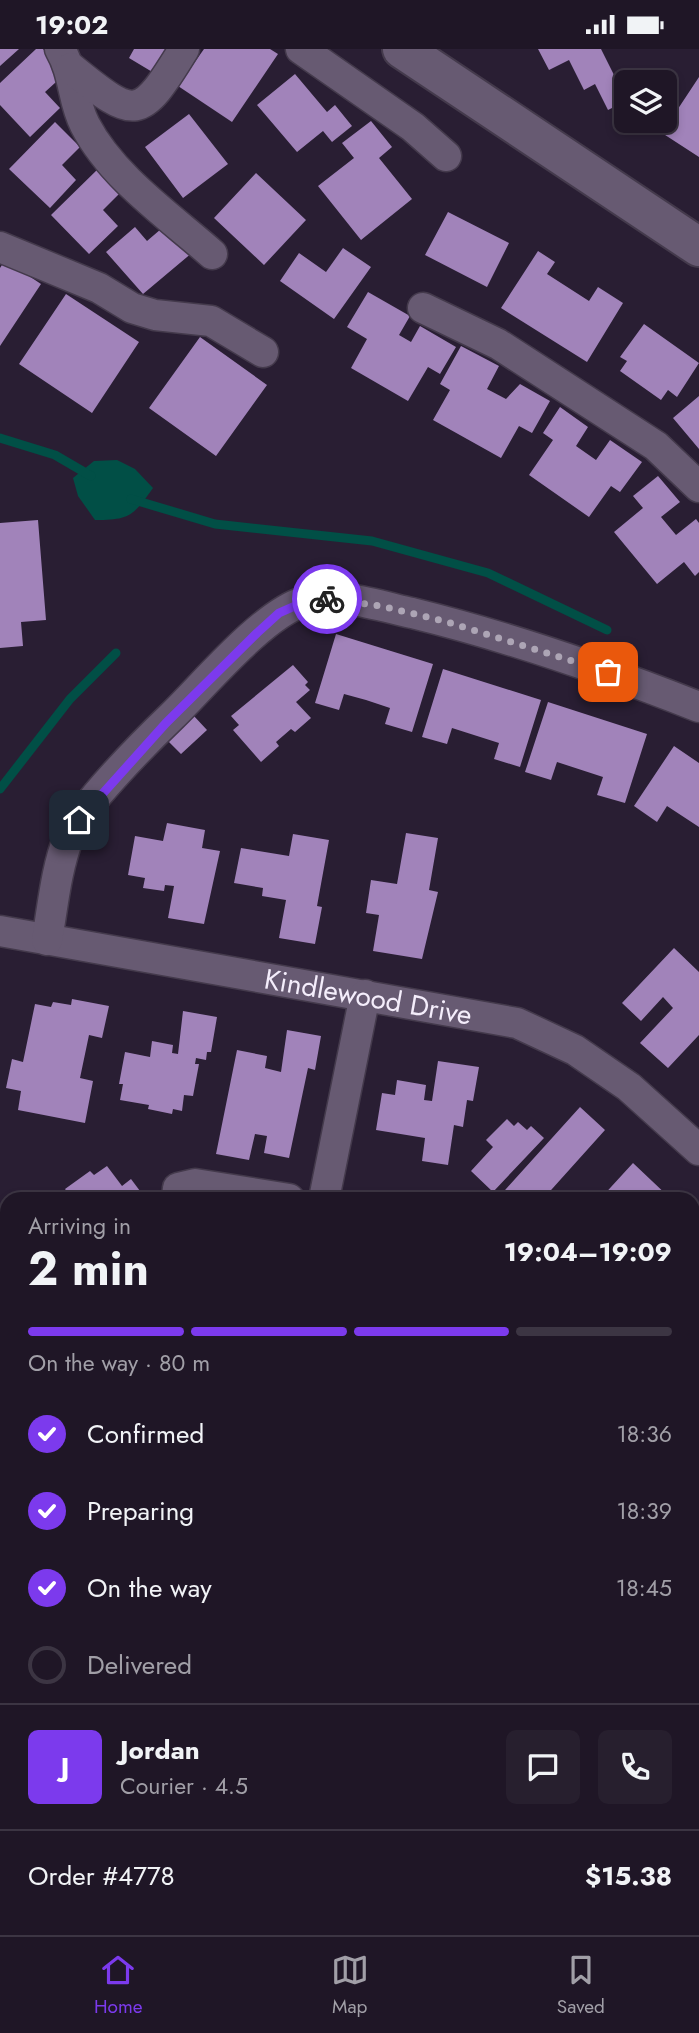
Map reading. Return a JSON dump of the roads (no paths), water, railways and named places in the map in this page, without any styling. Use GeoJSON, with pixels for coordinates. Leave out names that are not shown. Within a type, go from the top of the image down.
{"type":"FeatureCollection","features":[{"type":"Feature","properties":{"kind":"street"},"geometry":{"type":"LineString","coordinates":[[66,59],[116,104],[129,106],[156,94],[184,49]]}},
{"type":"Feature","properties":{"kind":"street"},"geometry":{"type":"LineString","coordinates":[[301,49],[413,127],[446,156]]}},
{"type":"Feature","properties":{"kind":"street"},"geometry":{"type":"LineString","coordinates":[[402,49],[699,247]]}},
{"type":"Feature","properties":{"kind":"street"},"geometry":{"type":"LineString","coordinates":[[66,59],[83,122],[94,141],[117,169],[212,254]]}},
{"type":"Feature","properties":{"kind":"street"},"geometry":{"type":"LineString","coordinates":[[0,247],[99,288],[132,308],[155,315],[211,321],[262,352]]}},
{"type":"Feature","properties":{"kind":"street"},"geometry":{"type":"LineString","coordinates":[[424,309],[498,344],[656,446],[699,487]]}},
{"type":"Feature","properties":{"kind":"street"},"geometry":{"type":"LineString","coordinates":[[47,940],[58,872],[70,834],[88,807],[166,723],[257,633],[279,613],[304,602],[329,599],[381,606],[444,621],[569,658],[699,707]]}},
{"type":"Feature","properties":{"kind":"street","name":"Kindlewood Drive"},"geometry":{"type":"LineString","coordinates":[[0,931],[517,1023],[575,1050],[629,1087],[699,1150]]}},
{"type":"Feature","properties":{"kind":"street"},"geometry":{"type":"LineString","coordinates":[[325,1192],[365,995]]}},
{"type":"Feature","properties":{"kind":"street"},"geometry":{"type":"LineString","coordinates":[[178,1192],[178,1188],[195,1184],[245,1192]]}},
{"type":"Feature","properties":{"kind":"waterway"},"geometry":{"type":"LineString","coordinates":[[0,438],[55,455],[91,476]]}},
{"type":"Feature","properties":{"kind":"waterway"},"geometry":{"type":"LineString","coordinates":[[131,499],[215,524],[372,541],[488,573],[607,630]]}},
{"type":"Feature","properties":{"kind":"waterway"},"geometry":{"type":"LineString","coordinates":[[0,789],[70,699],[116,653]]}}]}
